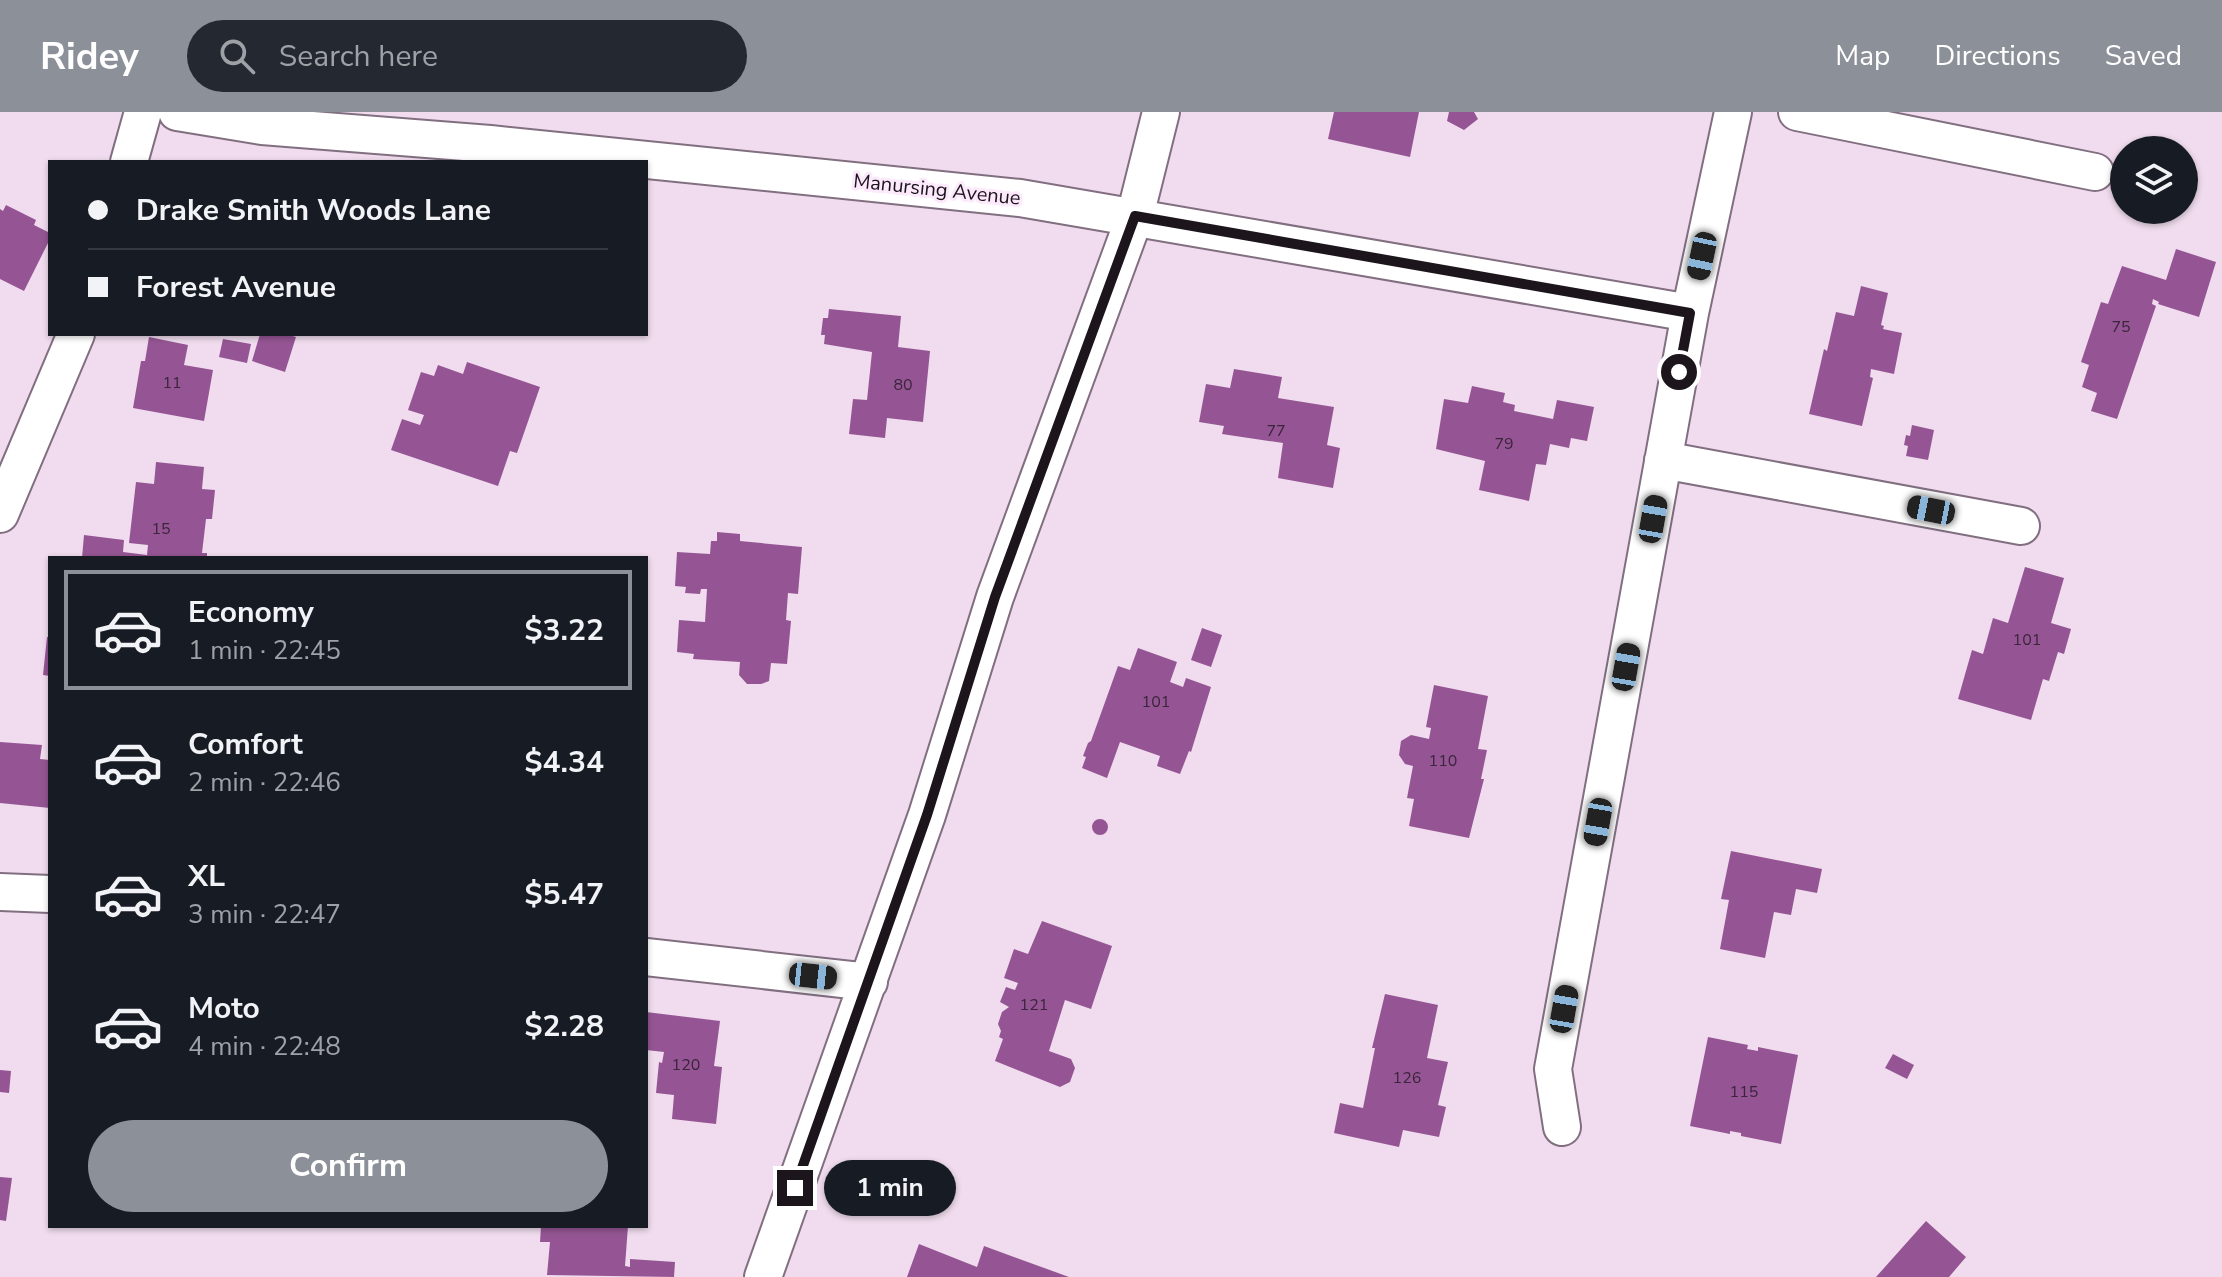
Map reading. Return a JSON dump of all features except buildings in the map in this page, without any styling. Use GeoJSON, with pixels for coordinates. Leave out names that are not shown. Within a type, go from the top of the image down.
{"type":"FeatureCollection","features":[{"type":"Feature","properties":{"kind":"street"},"geometry":{"type":"LineString","coordinates":[[130,160],[143,112]]}},
{"type":"Feature","properties":{"kind":"street","name":"Manursing Avenue"},"geometry":{"type":"LineString","coordinates":[[177,112],[262,126],[647,160]]}},
{"type":"Feature","properties":{"kind":"street"},"geometry":{"type":"LineString","coordinates":[[763,1277],[927,815],[995,597],[1135,216],[1161,112]]}},
{"type":"Feature","properties":{"kind":"street"},"geometry":{"type":"LineString","coordinates":[[1562,1127],[1553,1069],[1690,313],[1733,112]]}},
{"type":"Feature","properties":{"kind":"street"},"geometry":{"type":"LineString","coordinates":[[1797,112],[2095,172]]}},
{"type":"Feature","properties":{"kind":"street","name":"Manursing Avenue"},"geometry":{"type":"LineString","coordinates":[[648,160],[1020,198],[1690,313]]}},
{"type":"Feature","properties":{"kind":"street"},"geometry":{"type":"LineString","coordinates":[[0,514],[75,336]]}},
{"type":"Feature","properties":{"kind":"street"},"geometry":{"type":"LineString","coordinates":[[1663,460],[2021,526]]}},
{"type":"Feature","properties":{"kind":"street"},"geometry":{"type":"LineString","coordinates":[[0,892],[48,894]]}},
{"type":"Feature","properties":{"kind":"street"},"geometry":{"type":"LineString","coordinates":[[648,957],[869,982]]}},
{"type":"Feature","properties":{"kind":"route"},"geometry":{"type":"LineString","coordinates":[[795,1188],[927,815],[995,597],[1135,216],[1690,313],[1679,372]]}}]}
